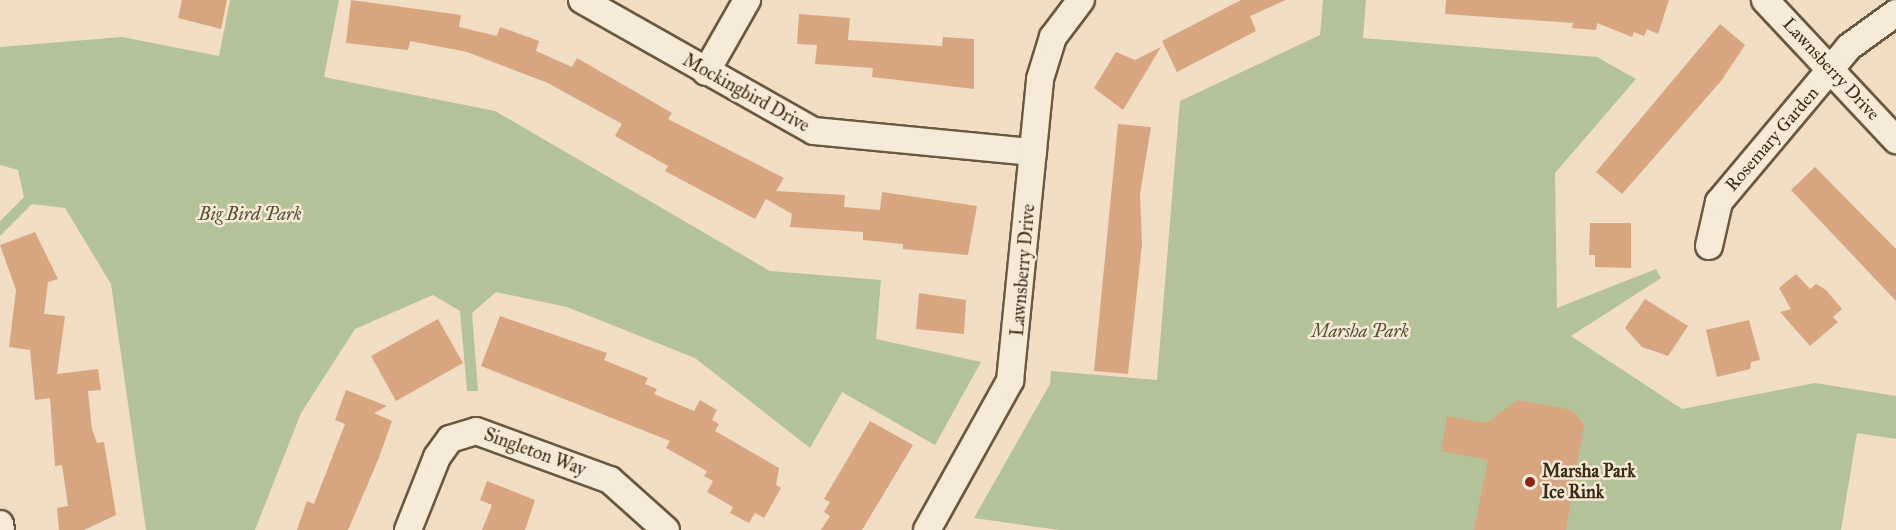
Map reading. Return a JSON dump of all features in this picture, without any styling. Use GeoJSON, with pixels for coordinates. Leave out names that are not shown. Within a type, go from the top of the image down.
{"type":"FeatureCollection","features":[{"type":"Feature","properties":{"kind":"street","name":"Mockingbird Drive"},"geometry":{"type":"LineString","coordinates":[[582,0],[814,131],[1033,152]]}},
{"type":"Feature","properties":{"kind":"street"},"geometry":{"type":"LineString","coordinates":[[706,72],[747,0]]}},
{"type":"Feature","properties":{"kind":"street","name":"Lawnsberry Drive"},"geometry":{"type":"LineString","coordinates":[[927,530],[1010,381],[1044,58],[1064,18],[1081,0]]}},
{"type":"Feature","properties":{"kind":"street","name":"Lawnsberry Drive"},"geometry":{"type":"LineString","coordinates":[[1765,0],[1832,68],[1896,140]]}},
{"type":"Feature","properties":{"kind":"street","name":"Rosemary Garden"},"geometry":{"type":"LineString","coordinates":[[1709,246],[1719,202],[1849,47],[1896,13]]}},
{"type":"Feature","properties":{"kind":"street","name":"Singleton Way"},"geometry":{"type":"LineString","coordinates":[[408,530],[437,457],[450,439],[476,431],[610,480],[666,530]]}},
{"type":"Feature","properties":{"kind":"street"},"geometry":{"type":"LineString","coordinates":[[0,524],[1,530]]}},
{"type":"Feature","properties":{"kind":"green space","name":"Big Bird Park"},"geometry":{"type":"Polygon","coordinates":[[[230,0],[339,0],[324,77],[495,111],[770,271],[881,280],[876,339],[981,362],[935,445],[842,392],[810,448],[695,358],[567,307],[496,292],[472,313],[478,391],[467,391],[460,311],[433,295],[355,329],[301,413],[255,530],[146,530],[111,284],[65,208],[32,204],[0,236],[0,221],[24,197],[18,170],[0,165],[0,47],[122,37],[219,56],[230,0]]]}},
{"type":"Feature","properties":{"kind":"green space","name":"Marsha Park"},"geometry":{"type":"Polygon","coordinates":[[[1323,0],[1366,0],[1363,38],[1597,57],[1636,79],[1555,173],[1557,308],[1656,269],[1661,278],[1571,336],[1682,409],[1815,383],[1896,396],[1896,439],[1857,433],[1841,530],[1059,530],[974,518],[1050,384],[1051,371],[1157,380],[1180,101],[1320,35],[1323,0]]]}},
{"type":"Feature","properties":{"kind":"building"},"geometry":{"type":"Polygon","coordinates":[[[182,0],[227,0],[221,29],[178,18],[182,0]]]}},
{"type":"Feature","properties":{"kind":"building"},"geometry":{"type":"Polygon","coordinates":[[[351,0],[461,15],[459,27],[497,36],[500,27],[539,41],[536,51],[572,67],[577,58],[672,113],[668,119],[784,178],[776,191],[845,195],[844,207],[880,210],[882,192],[977,206],[968,255],[903,249],[903,244],[863,240],[863,232],[790,227],[792,214],[766,199],[755,219],[665,171],[668,166],[615,136],[622,124],[548,83],[467,52],[410,41],[408,50],[346,43],[351,0]]]}},
{"type":"Feature","properties":{"kind":"building"},"geometry":{"type":"Polygon","coordinates":[[[1241,0],[1286,0],[1250,16],[1256,31],[1177,72],[1162,41],[1241,0]]]}},
{"type":"Feature","properties":{"kind":"building"},"geometry":{"type":"Polygon","coordinates":[[[1446,0],[1669,0],[1658,34],[1647,29],[1644,36],[1634,32],[1632,37],[1597,23],[1596,30],[1572,28],[1573,23],[1445,14],[1446,0]]]}},
{"type":"Feature","properties":{"kind":"building"},"geometry":{"type":"Polygon","coordinates":[[[799,14],[850,18],[848,40],[942,46],[943,37],[974,39],[974,89],[872,77],[873,68],[815,64],[817,45],[797,44],[799,14]]]}},
{"type":"Feature","properties":{"kind":"building"},"geometry":{"type":"Polygon","coordinates":[[[1720,24],[1745,45],[1721,81],[1622,194],[1596,172],[1720,24]]]}},
{"type":"Feature","properties":{"kind":"building"},"geometry":{"type":"Polygon","coordinates":[[[1161,47],[1123,110],[1094,88],[1116,52],[1135,60],[1161,47]]]}},
{"type":"Feature","properties":{"kind":"building"},"geometry":{"type":"Polygon","coordinates":[[[1118,124],[1151,127],[1140,194],[1142,244],[1128,374],[1094,371],[1118,124]]]}},
{"type":"Feature","properties":{"kind":"building"},"geometry":{"type":"Polygon","coordinates":[[[1815,167],[1896,249],[1896,301],[1791,190],[1815,167]]]}},
{"type":"Feature","properties":{"kind":"building"},"geometry":{"type":"Polygon","coordinates":[[[1590,223],[1631,223],[1631,268],[1595,267],[1595,255],[1589,255],[1590,223]]]}},
{"type":"Feature","properties":{"kind":"building"},"geometry":{"type":"Polygon","coordinates":[[[35,232],[58,279],[48,282],[44,314],[65,316],[57,374],[98,369],[101,390],[88,391],[92,429],[97,443],[104,442],[116,515],[84,530],[59,530],[57,508],[68,506],[62,465],[55,466],[50,398],[35,400],[30,350],[9,347],[16,290],[0,245],[35,232]]]}},
{"type":"Feature","properties":{"kind":"building"},"geometry":{"type":"Polygon","coordinates":[[[1796,274],[1810,289],[1816,284],[1826,290],[1842,309],[1833,317],[1838,322],[1810,346],[1780,312],[1791,309],[1779,288],[1796,274]]]}},
{"type":"Feature","properties":{"kind":"building"},"geometry":{"type":"Polygon","coordinates":[[[919,293],[966,300],[964,334],[916,329],[919,293]]]}},
{"type":"Feature","properties":{"kind":"building"},"geometry":{"type":"Polygon","coordinates":[[[1645,299],[1688,326],[1668,356],[1642,347],[1625,328],[1645,299]]]}},
{"type":"Feature","properties":{"kind":"building"},"geometry":{"type":"Polygon","coordinates":[[[500,316],[607,353],[604,360],[648,378],[645,384],[657,389],[654,394],[694,411],[700,400],[717,410],[712,420],[719,424],[715,431],[779,468],[776,485],[781,488],[764,518],[755,513],[749,523],[730,513],[733,507],[707,492],[713,481],[704,476],[707,471],[666,448],[670,441],[481,366],[500,316]]]}},
{"type":"Feature","properties":{"kind":"building"},"geometry":{"type":"Polygon","coordinates":[[[438,319],[463,363],[396,401],[371,356],[438,319]]]}},
{"type":"Feature","properties":{"kind":"building"},"geometry":{"type":"Polygon","coordinates":[[[1749,320],[1760,360],[1751,362],[1750,369],[1717,377],[1706,330],[1749,320]]]}},
{"type":"Feature","properties":{"kind":"building"},"geometry":{"type":"Polygon","coordinates":[[[346,390],[387,406],[374,413],[392,421],[348,530],[297,530],[307,501],[314,504],[345,424],[335,420],[346,390]]]}},
{"type":"Feature","properties":{"kind":"building","name":"Marsha Park Ice Rink"},"geometry":{"type":"Polygon","coordinates":[[[1517,400],[1572,410],[1584,424],[1566,530],[1474,530],[1488,460],[1441,451],[1447,416],[1487,423],[1517,400]]]}},
{"type":"Feature","properties":{"kind":"building"},"geometry":{"type":"Polygon","coordinates":[[[870,421],[913,445],[862,530],[821,530],[830,516],[824,512],[830,502],[824,499],[870,421]]]}},
{"type":"Feature","properties":{"kind":"building"},"geometry":{"type":"Polygon","coordinates":[[[487,481],[535,500],[525,530],[482,530],[492,505],[480,500],[487,481]]]}},
{"type":"Feature","properties":{"kind":"place","name":"Marsha Park Ice Rink"},"geometry":{"type":"Point","coordinates":[1530,482]}}]}
